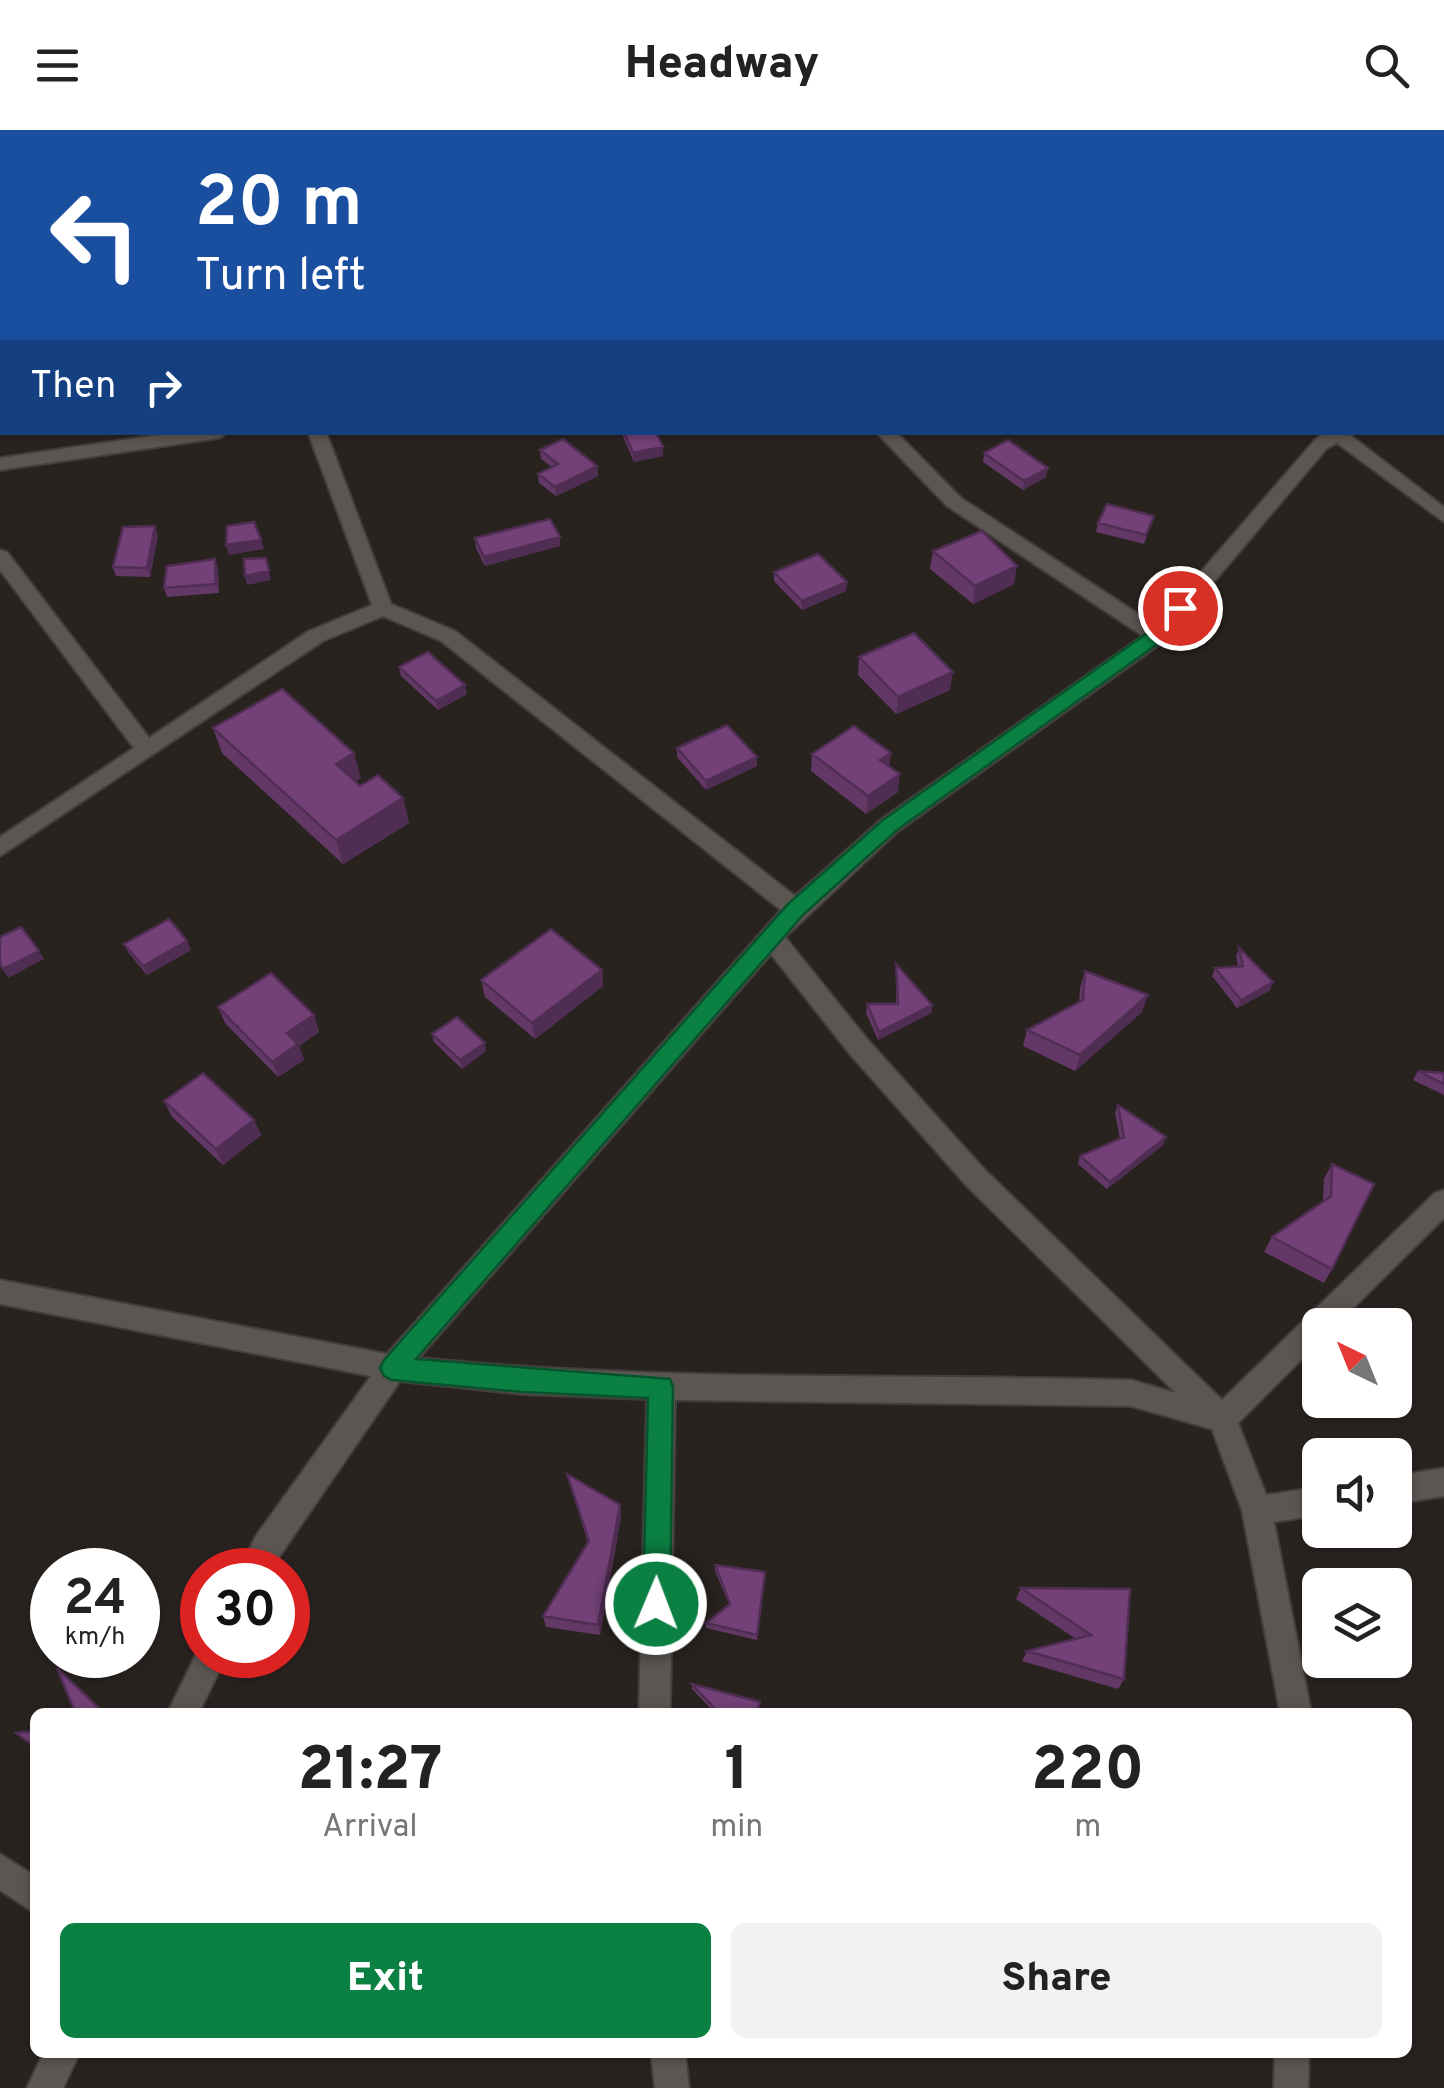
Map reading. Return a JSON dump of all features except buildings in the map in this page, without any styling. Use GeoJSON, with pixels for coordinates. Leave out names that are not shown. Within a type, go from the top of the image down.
{"type":"FeatureCollection","features":[{"type":"Feature","properties":{"kind":"street"},"geometry":{"type":"LineString","coordinates":[[0,464],[198,435]]}},
{"type":"Feature","properties":{"kind":"street"},"geometry":{"type":"LineString","coordinates":[[318,435],[383,608]]}},
{"type":"Feature","properties":{"kind":"street"},"geometry":{"type":"LineString","coordinates":[[888,435],[954,502],[1156,636]]}},
{"type":"Feature","properties":{"kind":"street"},"geometry":{"type":"LineString","coordinates":[[265,1548],[392,1368],[796,909],[890,825],[1156,636],[1323,436],[1444,516]]}},
{"type":"Feature","properties":{"kind":"street"},"geometry":{"type":"LineString","coordinates":[[0,556],[146,750]]}},
{"type":"Feature","properties":{"kind":"street"},"geometry":{"type":"LineString","coordinates":[[0,848],[316,636],[383,608],[448,636],[796,909]]}},
{"type":"Feature","properties":{"kind":"street"},"geometry":{"type":"LineString","coordinates":[[771,937],[858,1046],[974,1176],[1222,1419],[1257,1510],[1295,1708]]}},
{"type":"Feature","properties":{"kind":"street"},"geometry":{"type":"LineString","coordinates":[[1222,1419],[1444,1201]]}},
{"type":"Feature","properties":{"kind":"street"},"geometry":{"type":"LineString","coordinates":[[0,1292],[392,1368],[522,1381],[661,1387],[1132,1393],[1222,1419]]}},
{"type":"Feature","properties":{"kind":"street"},"geometry":{"type":"LineString","coordinates":[[654,1708],[661,1387]]}},
{"type":"Feature","properties":{"kind":"street"},"geometry":{"type":"LineString","coordinates":[[1412,1487],[1444,1482]]}},
{"type":"Feature","properties":{"kind":"street"},"geometry":{"type":"LineString","coordinates":[[1257,1510],[1302,1503]]}},
{"type":"Feature","properties":{"kind":"street"},"geometry":{"type":"LineString","coordinates":[[184,1708],[200,1678]]}},
{"type":"Feature","properties":{"kind":"street"},"geometry":{"type":"LineString","coordinates":[[0,1870],[30,1893]]}},
{"type":"Feature","properties":{"kind":"street"},"geometry":{"type":"LineString","coordinates":[[44,2088],[60,2058]]}},
{"type":"Feature","properties":{"kind":"street"},"geometry":{"type":"LineString","coordinates":[[669,2058],[672,2088]]}},
{"type":"Feature","properties":{"kind":"street"},"geometry":{"type":"LineString","coordinates":[[1291,2088],[1292,2058]]}},
{"type":"Feature","properties":{"kind":"route"},"geometry":{"type":"LineString","coordinates":[[656,1604],[661,1387],[522,1381],[392,1368],[796,909],[890,825],[1156,636],[1180,608]]}}]}
